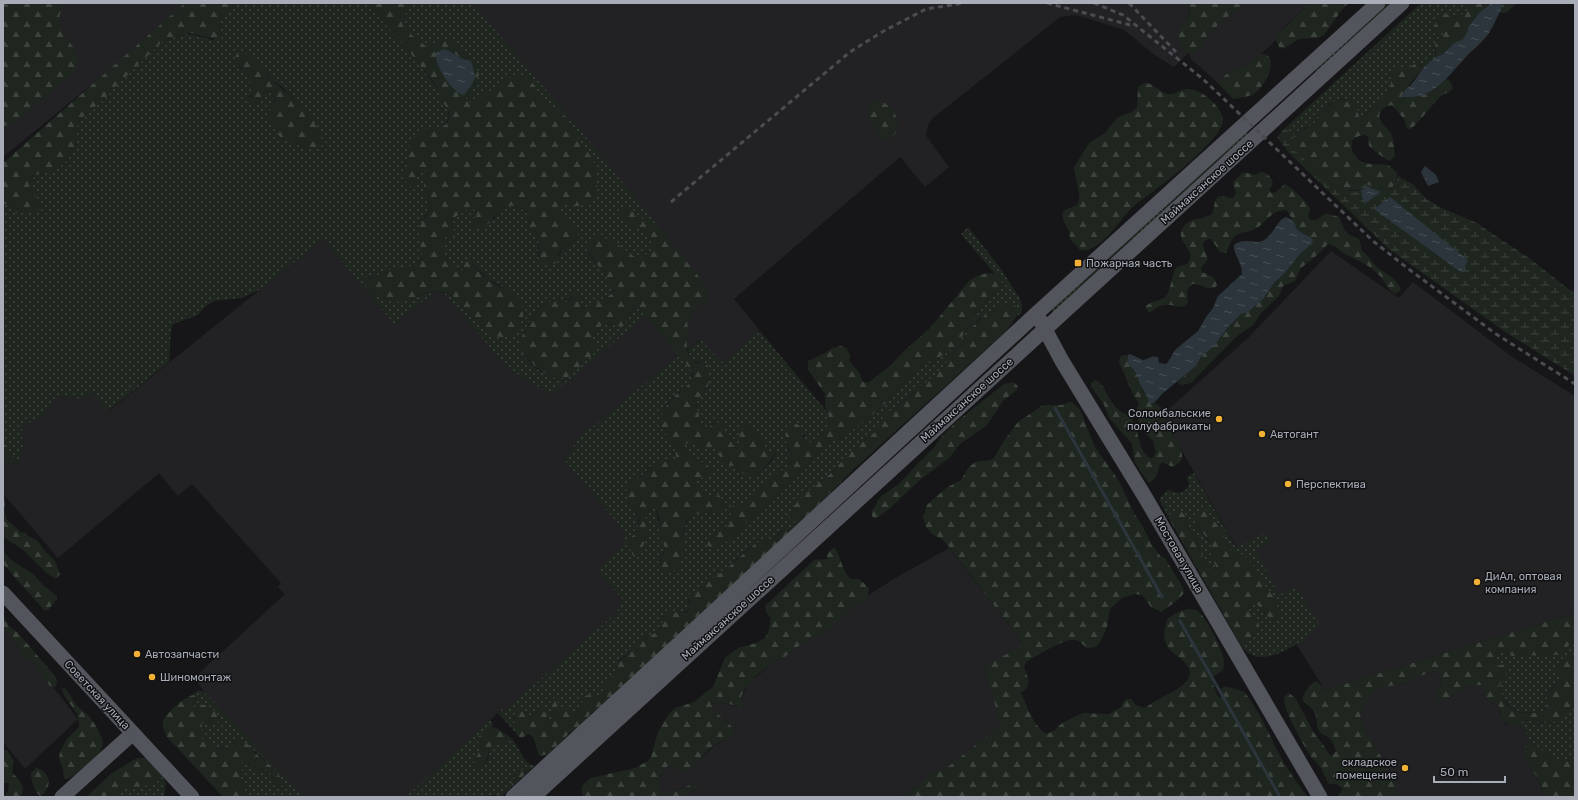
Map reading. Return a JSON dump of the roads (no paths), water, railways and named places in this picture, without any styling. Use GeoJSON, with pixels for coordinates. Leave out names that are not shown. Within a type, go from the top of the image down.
{"type":"FeatureCollection","features":[{"type":"Feature","properties":{"kind":"main road","name":"Маймаксанское шоссе"},"geometry":{"type":"LineString","coordinates":[[513,797],[1036,314],[1378,3]]}},
{"type":"Feature","properties":{"kind":"main road","name":"Маймаксанское шоссе"},"geometry":{"type":"LineString","coordinates":[[533,797],[1045,328],[1254,140],[1402,3]]}},
{"type":"Feature","properties":{"kind":"main road","name":"Мостовая улица"},"geometry":{"type":"LineString","coordinates":[[1036,314],[1062,360],[1145,497],[1320,797]]}},
{"type":"Feature","properties":{"kind":"main road","name":"Советская улица"},"geometry":{"type":"LineString","coordinates":[[3,593],[192,797]]}},
{"type":"Feature","properties":{"kind":"main road"},"geometry":{"type":"LineString","coordinates":[[62,797],[133,734]]}},
{"type":"Feature","properties":{"kind":"water"},"geometry":{"type":"Polygon","coordinates":[[[1492,3],[1504,3],[1489,33],[1451,74],[1430,92],[1412,97],[1402,97],[1405,90],[1411,85],[1424,67],[1436,57],[1443,54],[1454,43],[1462,40],[1467,34],[1468,27],[1481,11],[1492,3]]]}},
{"type":"Feature","properties":{"kind":"water"},"geometry":{"type":"Polygon","coordinates":[[[444,49],[462,59],[471,61],[475,76],[471,86],[464,95],[459,93],[449,84],[441,71],[436,58],[436,53],[444,49]]]}},
{"type":"Feature","properties":{"kind":"water"},"geometry":{"type":"Polygon","coordinates":[[[1425,166],[1436,175],[1439,182],[1428,186],[1421,172],[1425,166]]]}},
{"type":"Feature","properties":{"kind":"water"},"geometry":{"type":"Polygon","coordinates":[[[1366,186],[1381,192],[1364,204],[1361,191],[1366,186]]]}},
{"type":"Feature","properties":{"kind":"water"},"geometry":{"type":"Polygon","coordinates":[[[1390,197],[1468,260],[1462,273],[1374,209],[1390,197]]]}},
{"type":"Feature","properties":{"kind":"water"},"geometry":{"type":"Polygon","coordinates":[[[1286,217],[1294,222],[1299,231],[1313,240],[1312,244],[1301,253],[1285,273],[1274,283],[1264,298],[1248,312],[1241,314],[1228,327],[1215,345],[1202,356],[1196,366],[1163,393],[1154,403],[1150,403],[1136,373],[1127,362],[1128,355],[1130,354],[1143,360],[1158,357],[1159,363],[1166,364],[1175,350],[1198,331],[1213,308],[1218,296],[1242,274],[1234,245],[1242,241],[1261,242],[1270,234],[1280,221],[1286,217]]]}},
{"type":"Feature","properties":{"kind":"waterway"},"geometry":{"type":"LineString","coordinates":[[1055,408],[1162,597]]}},
{"type":"Feature","properties":{"kind":"waterway"},"geometry":{"type":"LineString","coordinates":[[1180,621],[1280,797]]}},
{"type":"Feature","properties":{"kind":"railway"},"geometry":{"type":"LineString","coordinates":[[671,202],[850,52],[882,32],[926,9],[964,3]]}},
{"type":"Feature","properties":{"kind":"railway"},"geometry":{"type":"LineString","coordinates":[[1047,3],[1134,26]]}},
{"type":"Feature","properties":{"kind":"railway"},"geometry":{"type":"LineString","coordinates":[[1094,3],[1123,15],[1203,79],[1373,241],[1496,334],[1575,384]]}},
{"type":"Feature","properties":{"kind":"railway"},"geometry":{"type":"LineString","coordinates":[[1129,3],[1176,52]]}},
{"type":"Feature","properties":{"kind":"place","name":"Пожарная часть"},"geometry":{"type":"Point","coordinates":[1078,263]}},
{"type":"Feature","properties":{"kind":"place","name":"Соломбальские полуфабрикаты"},"geometry":{"type":"Point","coordinates":[1219,419]}},
{"type":"Feature","properties":{"kind":"place","name":"Автогант"},"geometry":{"type":"Point","coordinates":[1262,434]}},
{"type":"Feature","properties":{"kind":"place","name":"Перспектива"},"geometry":{"type":"Point","coordinates":[1288,484]}},
{"type":"Feature","properties":{"kind":"place","name":"ДиАл, оптовая компания"},"geometry":{"type":"Point","coordinates":[1477,582]}},
{"type":"Feature","properties":{"kind":"place","name":"Автозапчасти"},"geometry":{"type":"Point","coordinates":[137,654]}},
{"type":"Feature","properties":{"kind":"place","name":"Шиномонтаж"},"geometry":{"type":"Point","coordinates":[152,677]}},
{"type":"Feature","properties":{"kind":"place","name":"складское помещение"},"geometry":{"type":"Point","coordinates":[1405,768]}}]}
